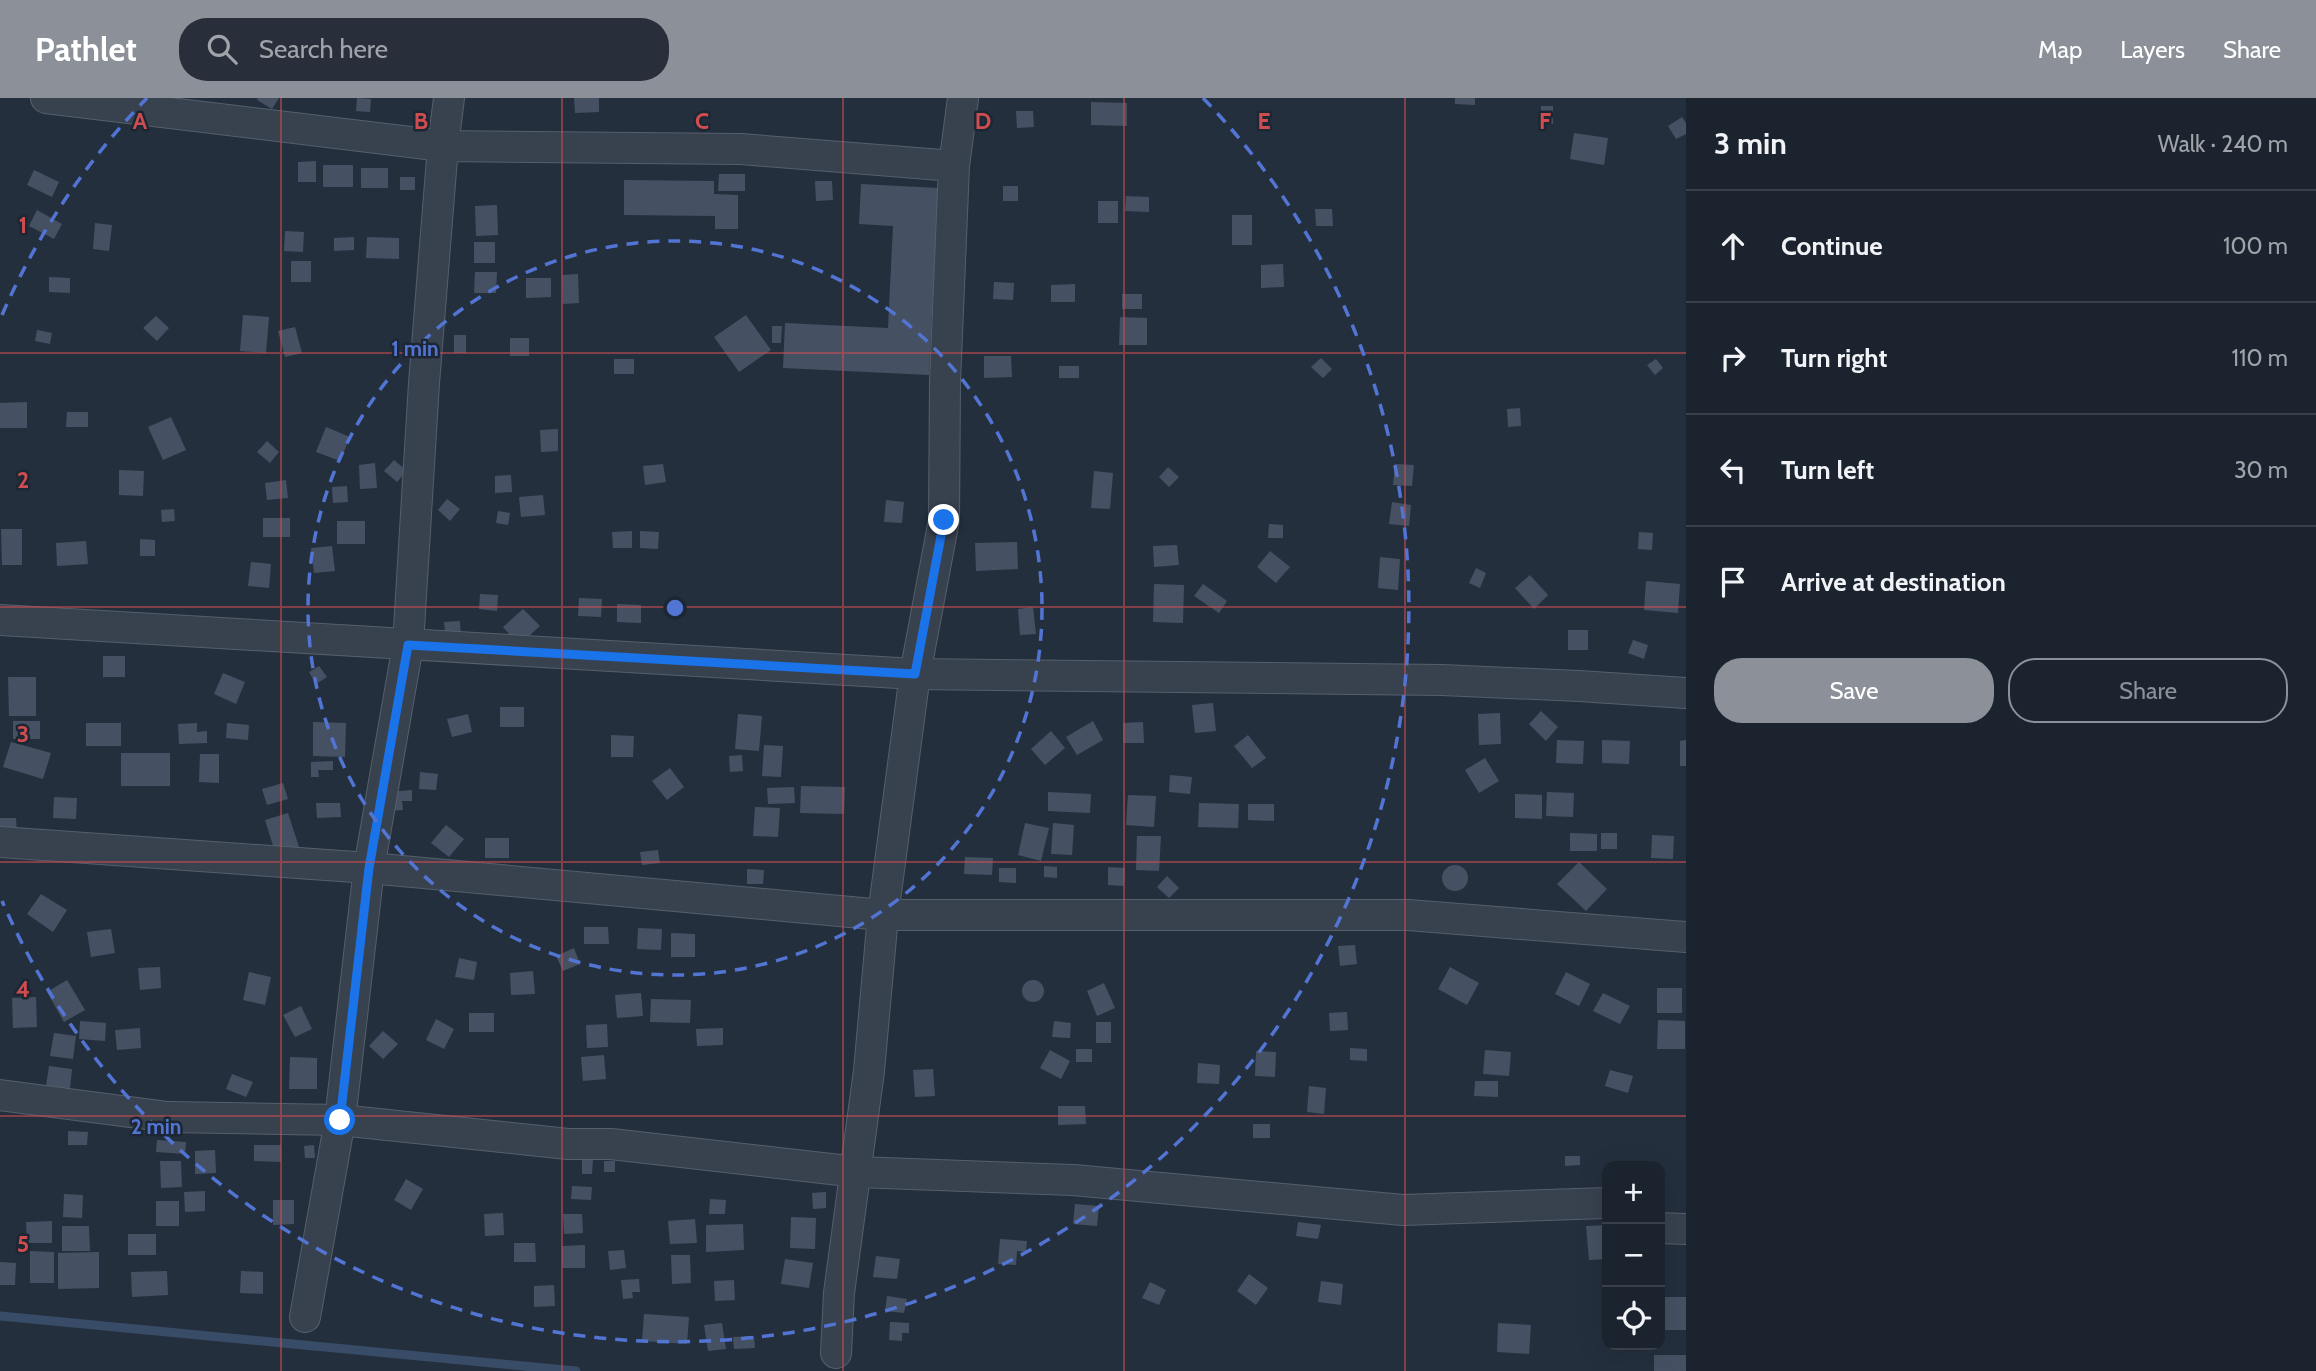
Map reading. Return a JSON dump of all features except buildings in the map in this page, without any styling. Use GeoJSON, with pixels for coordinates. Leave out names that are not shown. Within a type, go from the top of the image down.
{"type":"FeatureCollection","features":[{"type":"Feature","properties":{"kind":"street"},"geometry":{"type":"LineString","coordinates":[[46,98],[443,146],[741,149],[954,166]]}},
{"type":"Feature","properties":{"kind":"street"},"geometry":{"type":"LineString","coordinates":[[305,1318],[340,1120],[369,868],[408,645],[424,383],[449,98]]}},
{"type":"Feature","properties":{"kind":"street"},"geometry":{"type":"LineString","coordinates":[[836,1353],[839,1293],[869,1071],[883,915],[915,674],[944,520],[945,382],[954,166],[963,98]]}},
{"type":"Feature","properties":{"kind":"street"},"geometry":{"type":"LineString","coordinates":[[0,620],[915,674],[1442,680],[1686,693]]}},
{"type":"Feature","properties":{"kind":"street"},"geometry":{"type":"LineString","coordinates":[[0,842],[369,868],[883,915],[1408,915],[1686,937]]}},
{"type":"Feature","properties":{"kind":"street"},"geometry":{"type":"LineString","coordinates":[[0,1095],[168,1117],[340,1120],[568,1144],[611,1144],[857,1172],[1073,1180],[1403,1209],[1602,1203]]}},
{"type":"Feature","properties":{"kind":"street"},"geometry":{"type":"LineString","coordinates":[[1665,1228],[1686,1229]]}},
{"type":"Feature","properties":{"kind":"waterway"},"geometry":{"type":"LineString","coordinates":[[0,1316],[576,1371]]}},
{"type":"Feature","properties":{"kind":"route"},"geometry":{"type":"LineString","coordinates":[[340,1120],[369,868],[408,645],[915,674],[944,520]]}}]}
